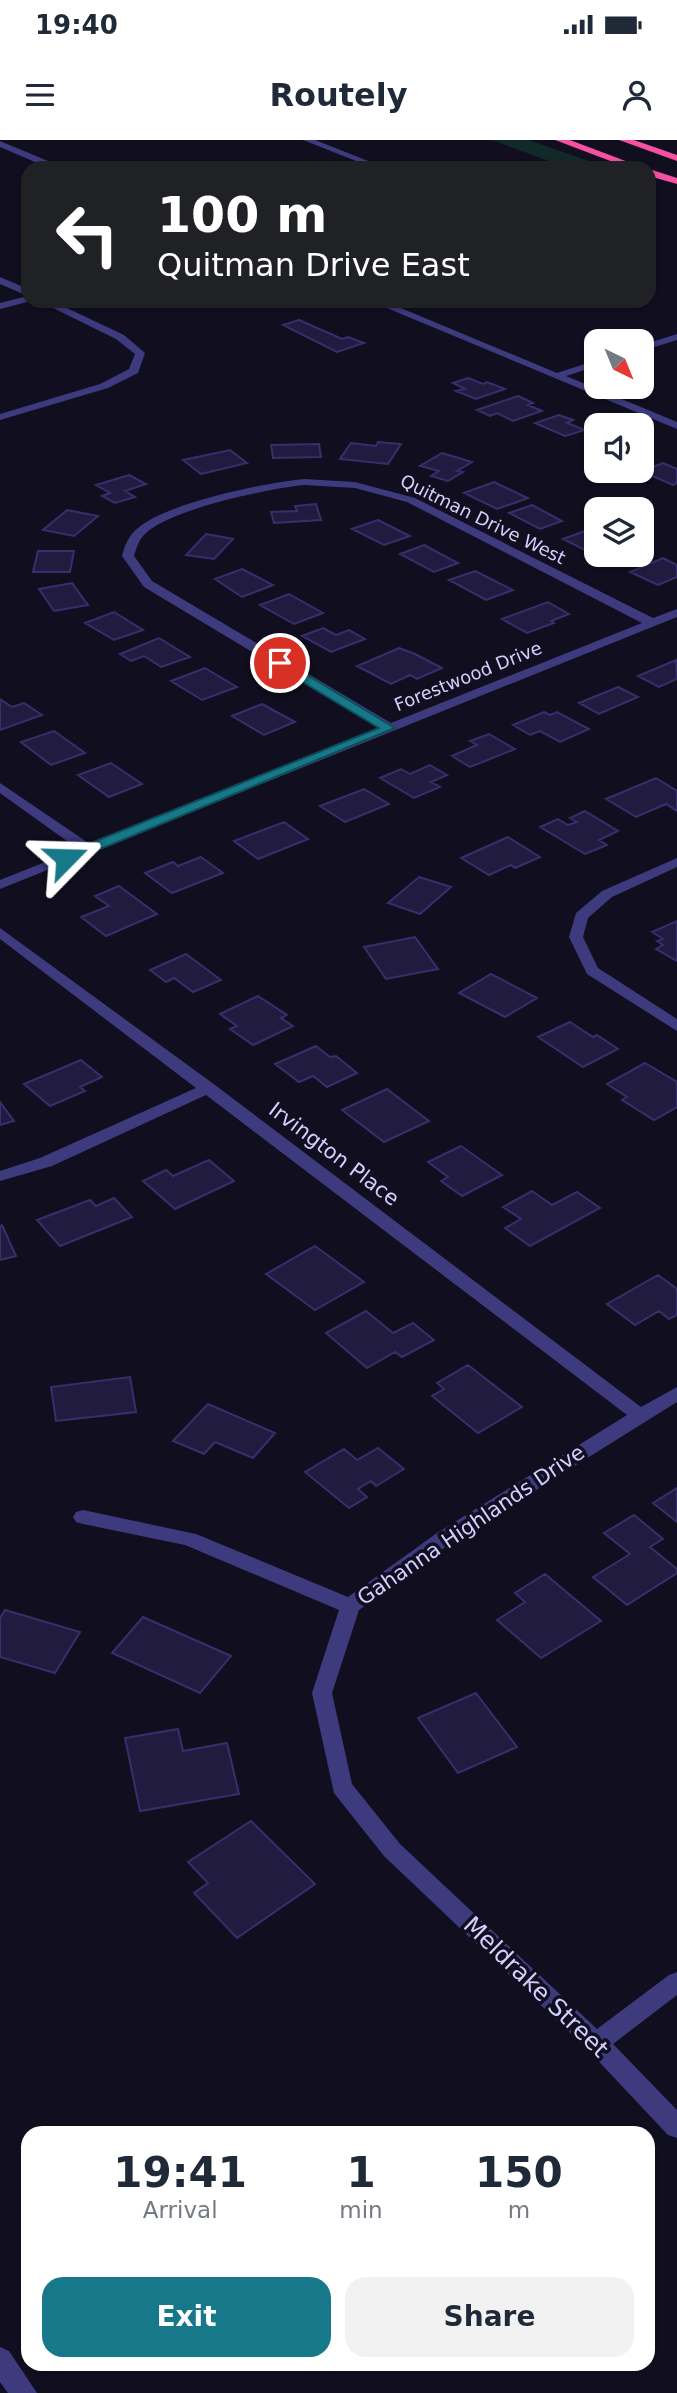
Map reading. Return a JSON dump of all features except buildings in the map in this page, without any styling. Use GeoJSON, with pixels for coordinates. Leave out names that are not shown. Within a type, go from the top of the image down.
{"type":"FeatureCollection","features":[{"type":"Feature","properties":{"kind":"highway"},"geometry":{"type":"LineString","coordinates":[[559,140],[619,161]]}},
{"type":"Feature","properties":{"kind":"highway"},"geometry":{"type":"LineString","coordinates":[[624,140],[677,158]]}},
{"type":"Feature","properties":{"kind":"highway"},"geometry":{"type":"LineString","coordinates":[[656,174],[677,181]]}},
{"type":"Feature","properties":{"kind":"street"},"geometry":{"type":"LineString","coordinates":[[307,140],[363,161]]}},
{"type":"Feature","properties":{"kind":"street"},"geometry":{"type":"LineString","coordinates":[[0,144],[40,161]]}},
{"type":"Feature","properties":{"kind":"street"},"geometry":{"type":"LineString","coordinates":[[0,280],[21,292]]}},
{"type":"Feature","properties":{"kind":"street"},"geometry":{"type":"LineString","coordinates":[[0,306],[21,298]]}},
{"type":"Feature","properties":{"kind":"street"},"geometry":{"type":"LineString","coordinates":[[0,416],[104,386],[134,371],[140,353],[120,338],[58,308]]}},
{"type":"Feature","properties":{"kind":"street"},"geometry":{"type":"LineString","coordinates":[[398,308],[677,426]]}},
{"type":"Feature","properties":{"kind":"street"},"geometry":{"type":"LineString","coordinates":[[654,344],[677,337]]}},
{"type":"Feature","properties":{"kind":"street"},"geometry":{"type":"LineString","coordinates":[[557,376],[584,367]]}},
{"type":"Feature","properties":{"kind":"street","name":"Quitman Drive West"},"geometry":{"type":"LineString","coordinates":[[389,728],[148,584],[128,556],[136,536],[161,519],[254,487],[295,482],[338,482],[378,488],[411,500],[652,623]]}},
{"type":"Feature","properties":{"kind":"street","name":"Forestwood Drive"},"geometry":{"type":"LineString","coordinates":[[0,885],[677,613]]}},
{"type":"Feature","properties":{"kind":"street"},"geometry":{"type":"LineString","coordinates":[[0,787],[88,849]]}},
{"type":"Feature","properties":{"kind":"street"},"geometry":{"type":"LineString","coordinates":[[677,862],[607,894],[580,916],[576,937],[592,971],[677,1026]]}},
{"type":"Feature","properties":{"kind":"street","name":"Irvington Place"},"geometry":{"type":"LineString","coordinates":[[0,932],[639,1415]]}},
{"type":"Feature","properties":{"kind":"street"},"geometry":{"type":"LineString","coordinates":[[0,1176],[46,1162],[209,1088]]}},
{"type":"Feature","properties":{"kind":"street","name":"Gahanna Highlands Drive"},"geometry":{"type":"LineString","coordinates":[[392,1850],[342,1787],[322,1693],[349,1606],[444,1538],[677,1393]]}},
{"type":"Feature","properties":{"kind":"street"},"geometry":{"type":"LineString","coordinates":[[83,1517],[189,1539],[349,1606]]}},
{"type":"Feature","properties":{"kind":"street","name":"Meldrake Street"},"geometry":{"type":"LineString","coordinates":[[392,1850],[596,2043],[677,2127]]}},
{"type":"Feature","properties":{"kind":"street"},"geometry":{"type":"LineString","coordinates":[[596,2043],[677,1982]]}},
{"type":"Feature","properties":{"kind":"street"},"geometry":{"type":"LineString","coordinates":[[0,2360],[24,2393]]}},
{"type":"Feature","properties":{"kind":"green space"},"geometry":{"type":"Polygon","coordinates":[[[492,140],[529,140],[588,161],[549,161],[492,140]]]}},
{"type":"Feature","properties":{"kind":"route"},"geometry":{"type":"LineString","coordinates":[[66,858],[389,728],[280,663]]}}]}
